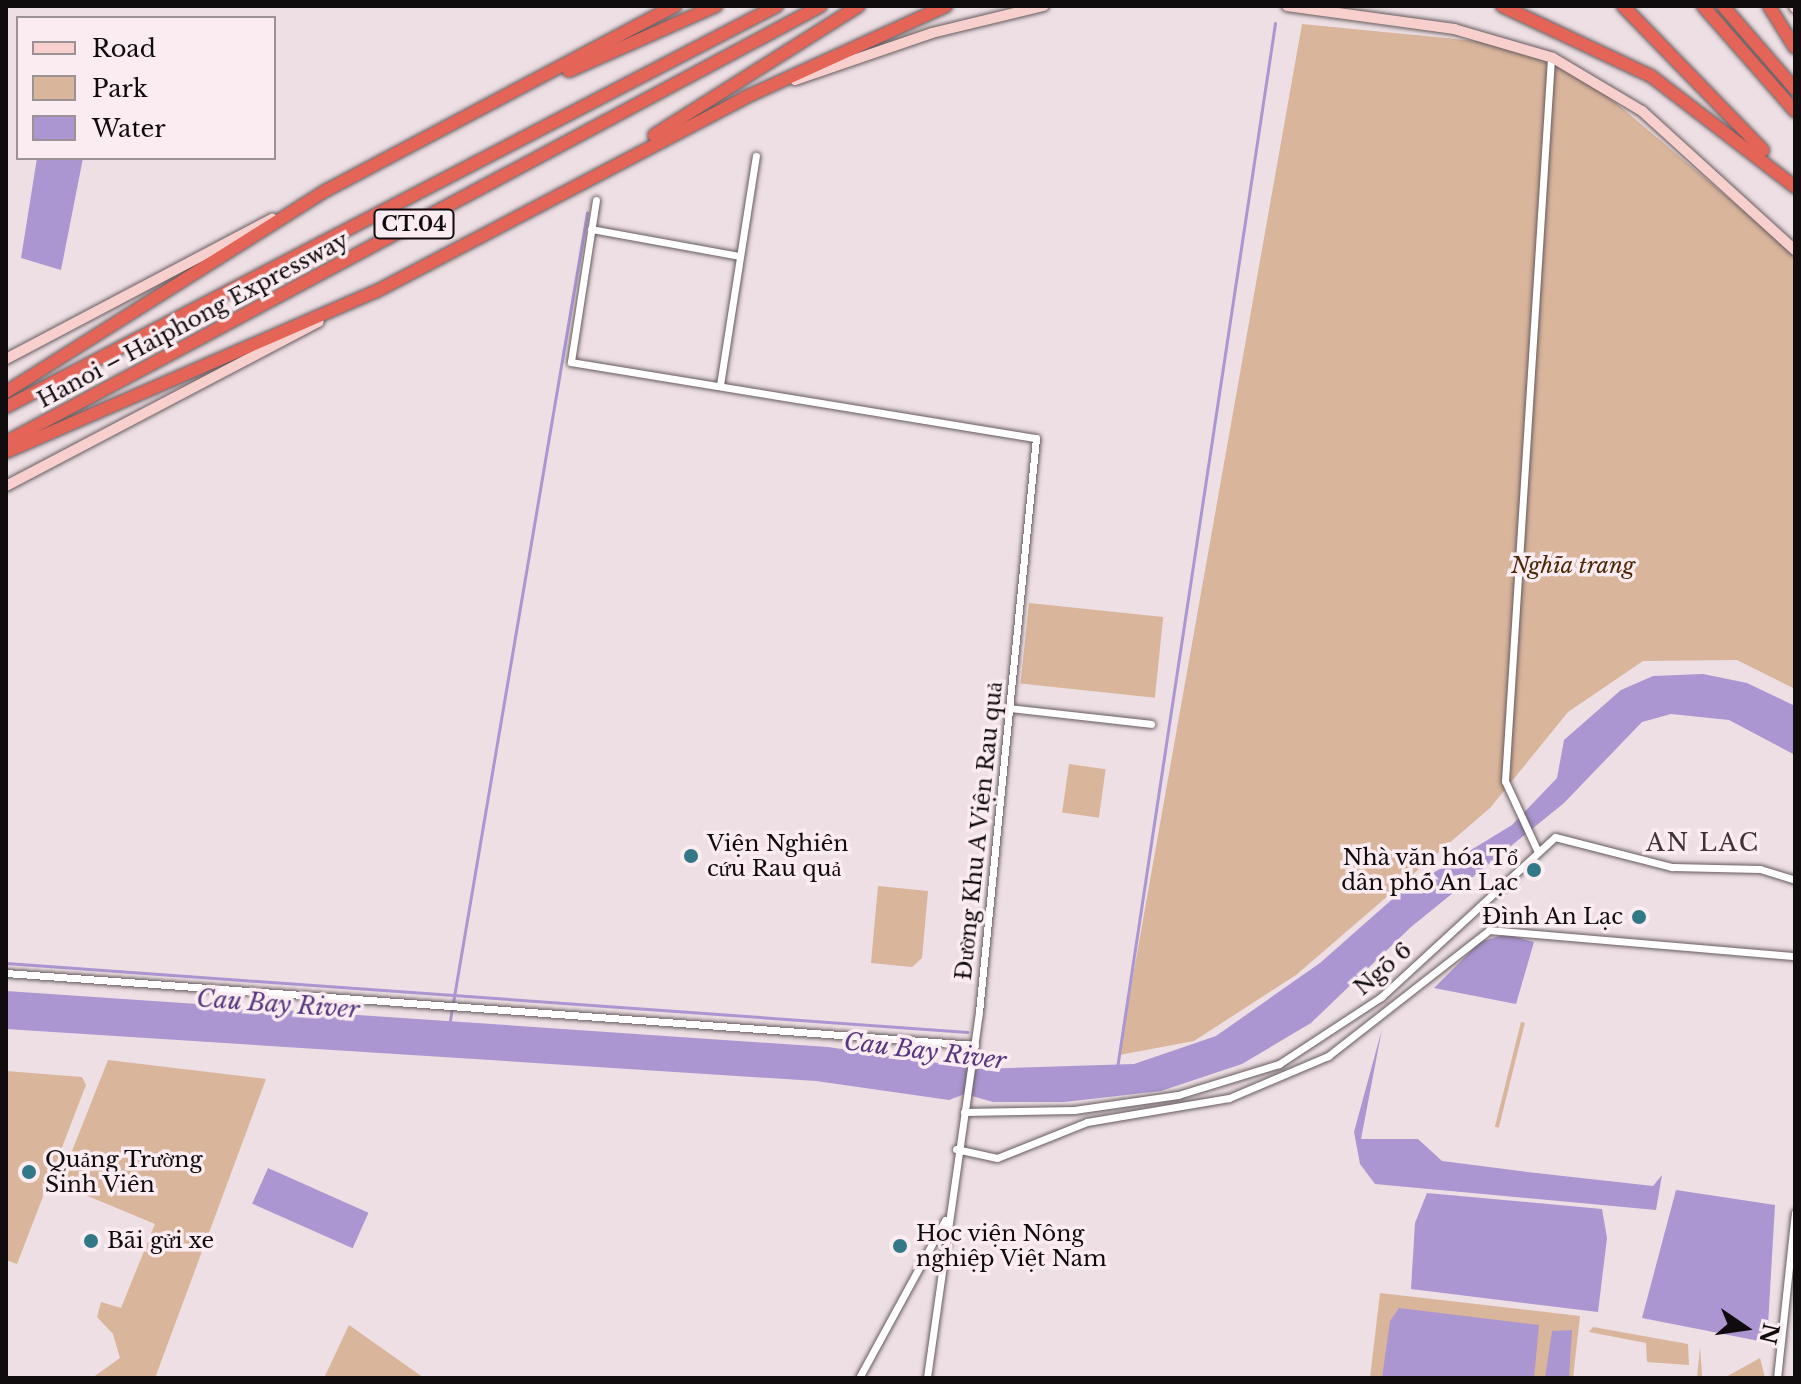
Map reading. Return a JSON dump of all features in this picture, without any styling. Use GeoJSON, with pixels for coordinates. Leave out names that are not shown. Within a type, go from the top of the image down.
{"type":"FeatureCollection","features":[{"type":"Feature","properties":{"kind":"highway"},"geometry":{"type":"LineString","coordinates":[[6,392],[327,190],[674,6]]}},
{"type":"Feature","properties":{"kind":"highway"},"geometry":{"type":"LineString","coordinates":[[492,104],[716,6]]}},
{"type":"Feature","properties":{"kind":"highway","name":"Hanoi – Haiphong Expressway"},"geometry":{"type":"LineString","coordinates":[[6,407],[777,6]]}},
{"type":"Feature","properties":{"kind":"highway","name":"Hanoi – Haiphong Expressway"},"geometry":{"type":"LineString","coordinates":[[6,442],[821,6]]}},
{"type":"Feature","properties":{"kind":"highway"},"geometry":{"type":"LineString","coordinates":[[584,180],[859,6]]}},
{"type":"Feature","properties":{"kind":"highway"},"geometry":{"type":"LineString","coordinates":[[6,452],[377,291],[744,98],[946,6]]}},
{"type":"Feature","properties":{"kind":"highway"},"geometry":{"type":"LineString","coordinates":[[1502,6],[1651,76],[1795,187]]}},
{"type":"Feature","properties":{"kind":"highway"},"geometry":{"type":"LineString","coordinates":[[1623,6],[1672,64],[1795,179]]}},
{"type":"Feature","properties":{"kind":"highway"},"geometry":{"type":"LineString","coordinates":[[1703,6],[1795,111]]}},
{"type":"Feature","properties":{"kind":"highway"},"geometry":{"type":"LineString","coordinates":[[1723,6],[1795,89]]}},
{"type":"Feature","properties":{"kind":"highway"},"geometry":{"type":"LineString","coordinates":[[1767,6],[1795,48]]}},
{"type":"Feature","properties":{"kind":"main road"},"geometry":{"type":"LineString","coordinates":[[744,98],[932,33],[1044,6]]}},
{"type":"Feature","properties":{"kind":"main road"},"geometry":{"type":"LineString","coordinates":[[1287,6],[1454,29],[1551,57],[1642,111],[1795,250]]}},
{"type":"Feature","properties":{"kind":"main road"},"geometry":{"type":"LineString","coordinates":[[6,359],[327,190]]}},
{"type":"Feature","properties":{"kind":"main road"},"geometry":{"type":"LineString","coordinates":[[6,486],[377,291]]}},
{"type":"Feature","properties":{"kind":"street"},"geometry":{"type":"LineString","coordinates":[[1536,849],[1512,805],[1505,781],[1551,57]]}},
{"type":"Feature","properties":{"kind":"street"},"geometry":{"type":"LineString","coordinates":[[596,200],[571,362],[720,385],[756,156]]}},
{"type":"Feature","properties":{"kind":"street"},"geometry":{"type":"LineString","coordinates":[[591,229],[740,256]]}},
{"type":"Feature","properties":{"kind":"street","name":"Đường Khu A Viện Rau quả"},"geometry":{"type":"LineString","coordinates":[[720,385],[1036,438],[975,1045],[956,1149],[927,1378]]}},
{"type":"Feature","properties":{"kind":"street"},"geometry":{"type":"LineString","coordinates":[[1009,708],[1151,724]]}},
{"type":"Feature","properties":{"kind":"street","name":"Ngõ 6"},"geometry":{"type":"LineString","coordinates":[[965,1110],[1151,1099],[1279,1064],[1381,997],[1536,849],[1559,836],[1672,867],[1760,869],[1795,880]]}},
{"type":"Feature","properties":{"kind":"street"},"geometry":{"type":"LineString","coordinates":[[956,1149],[997,1158],[1087,1122],[1229,1098],[1328,1056],[1489,930],[1795,956]]}},
{"type":"Feature","properties":{"kind":"street"},"geometry":{"type":"LineString","coordinates":[[6,973],[433,1008],[975,1045]]}},
{"type":"Feature","properties":{"kind":"street"},"geometry":{"type":"LineString","coordinates":[[1777,1378],[1795,1213]]}},
{"type":"Feature","properties":{"kind":"street"},"geometry":{"type":"LineString","coordinates":[[859,1378],[948,1215]]}},
{"type":"Feature","properties":{"kind":"green space","name":"Nghĩa trang"},"geometry":{"type":"Polygon","coordinates":[[[1302,24],[1497,43],[1584,76],[1795,254],[1795,689],[1737,660],[1643,661],[1568,712],[1490,808],[1296,975],[1194,1041],[1119,1055],[1302,24]]]}},
{"type":"Feature","properties":{"kind":"green space"},"geometry":{"type":"Polygon","coordinates":[[[1029,603],[1163,617],[1155,698],[1021,684],[1029,603]]]}},
{"type":"Feature","properties":{"kind":"green space"},"geometry":{"type":"Polygon","coordinates":[[[1069,764],[1106,769],[1099,818],[1062,813],[1069,764]]]}},
{"type":"Feature","properties":{"kind":"green space"},"geometry":{"type":"Polygon","coordinates":[[[878,886],[928,891],[922,958],[912,967],[871,963],[878,886]]]}},
{"type":"Feature","properties":{"kind":"green space"},"geometry":{"type":"Polygon","coordinates":[[[1521,1022],[1525,1023],[1499,1128],[1495,1127],[1521,1022]]]}},
{"type":"Feature","properties":{"kind":"green space"},"geometry":{"type":"Polygon","coordinates":[[[108,1060],[266,1079],[155,1378],[92,1378],[120,1358],[113,1334],[97,1317],[101,1302],[121,1308],[155,1224],[59,1184],[108,1060]]]}},
{"type":"Feature","properties":{"kind":"green space","name":"Quảng Trường Sinh Viên"},"geometry":{"type":"Polygon","coordinates":[[[6,1071],[82,1077],[86,1085],[17,1264],[6,1260],[6,1071]]]}},
{"type":"Feature","properties":{"kind":"green space"},"geometry":{"type":"Polygon","coordinates":[[[1380,1293],[1580,1316],[1573,1378],[1370,1378],[1380,1293]]]}},
{"type":"Feature","properties":{"kind":"green space"},"geometry":{"type":"Polygon","coordinates":[[[349,1325],[424,1378],[324,1378],[349,1325]]]}},
{"type":"Feature","properties":{"kind":"green space"},"geometry":{"type":"Polygon","coordinates":[[[1593,1327],[1688,1344],[1689,1365],[1647,1362],[1646,1343],[1589,1332],[1593,1327]]]}},
{"type":"Feature","properties":{"kind":"green space"},"geometry":{"type":"Polygon","coordinates":[[[1700,1347],[1702,1376],[1724,1378],[1697,1378],[1700,1347]]]}},
{"type":"Feature","properties":{"kind":"green space"},"geometry":{"type":"Polygon","coordinates":[[[1760,1358],[1765,1378],[1724,1378],[1760,1358]]]}},
{"type":"Feature","properties":{"kind":"water"},"geometry":{"type":"Polygon","coordinates":[[[37,160],[83,160],[61,270],[21,258],[37,160]]]}},
{"type":"Feature","properties":{"kind":"water"},"geometry":{"type":"Polygon","coordinates":[[[1703,674],[1747,683],[1795,706],[1795,755],[1729,720],[1671,714],[1642,722],[1564,803],[1411,927],[1311,1023],[1242,1064],[1161,1091],[1064,1102],[993,1102],[965,1094],[949,1100],[816,1081],[6,1029],[6,991],[828,1047],[979,1069],[1134,1064],[1216,1036],[1320,963],[1397,895],[1512,825],[1557,778],[1564,740],[1621,690],[1653,676],[1703,674]]]}},
{"type":"Feature","properties":{"kind":"water"},"geometry":{"type":"Polygon","coordinates":[[[1506,934],[1534,942],[1516,1004],[1434,988],[1480,942],[1506,934]]]}},
{"type":"Feature","properties":{"kind":"water"},"geometry":{"type":"Polygon","coordinates":[[[1382,1029],[1361,1139],[1418,1139],[1442,1161],[1527,1172],[1653,1186],[1662,1175],[1656,1210],[1375,1184],[1360,1164],[1354,1132],[1382,1029]]]}},
{"type":"Feature","properties":{"kind":"water"},"geometry":{"type":"Polygon","coordinates":[[[268,1168],[368,1213],[353,1248],[252,1204],[268,1168]]]}},
{"type":"Feature","properties":{"kind":"water"},"geometry":{"type":"Polygon","coordinates":[[[1676,1190],[1775,1205],[1768,1325],[1759,1341],[1642,1318],[1676,1190]]]}},
{"type":"Feature","properties":{"kind":"water"},"geometry":{"type":"Polygon","coordinates":[[[1427,1193],[1602,1209],[1607,1238],[1598,1312],[1411,1289],[1415,1223],[1427,1193]]]}},
{"type":"Feature","properties":{"kind":"water"},"geometry":{"type":"Polygon","coordinates":[[[1399,1308],[1539,1325],[1534,1378],[1382,1378],[1390,1321],[1399,1308]]]}},
{"type":"Feature","properties":{"kind":"water"},"geometry":{"type":"Polygon","coordinates":[[[1572,1330],[1569,1378],[1545,1378],[1552,1331],[1572,1330]]]}},
{"type":"Feature","properties":{"kind":"waterway"},"geometry":{"type":"LineString","coordinates":[[1117,1068],[1275,23]]}},
{"type":"Feature","properties":{"kind":"waterway"},"geometry":{"type":"LineString","coordinates":[[449,1026],[587,213]]}},
{"type":"Feature","properties":{"kind":"waterway","name":"Cau Bay River"},"geometry":{"type":"LineString","coordinates":[[6,963],[968,1032]]}},
{"type":"Feature","properties":{"kind":"place","name":"Viện Nghiên cứu Rau quả"},"geometry":{"type":"Point","coordinates":[691,856]}},
{"type":"Feature","properties":{"kind":"place","name":"Nhà văn hóa Tổ dân phố An Lạc"},"geometry":{"type":"Point","coordinates":[1534,870]}},
{"type":"Feature","properties":{"kind":"place","name":"Đình An Lạc"},"geometry":{"type":"Point","coordinates":[1639,917]}},
{"type":"Feature","properties":{"kind":"place","name":"Quảng Trường Sinh Viên"},"geometry":{"type":"Point","coordinates":[29,1172]}},
{"type":"Feature","properties":{"kind":"place","name":"Bãi gửi xe"},"geometry":{"type":"Point","coordinates":[91,1241]}},
{"type":"Feature","properties":{"kind":"place","name":"Học viện Nông nghiệp Việt Nam"},"geometry":{"type":"Point","coordinates":[900,1246]}},
{"type":"Feature","properties":{"kind":"district","name":"AN LAC"},"geometry":{"type":"Point","coordinates":[1703,843]}}]}
